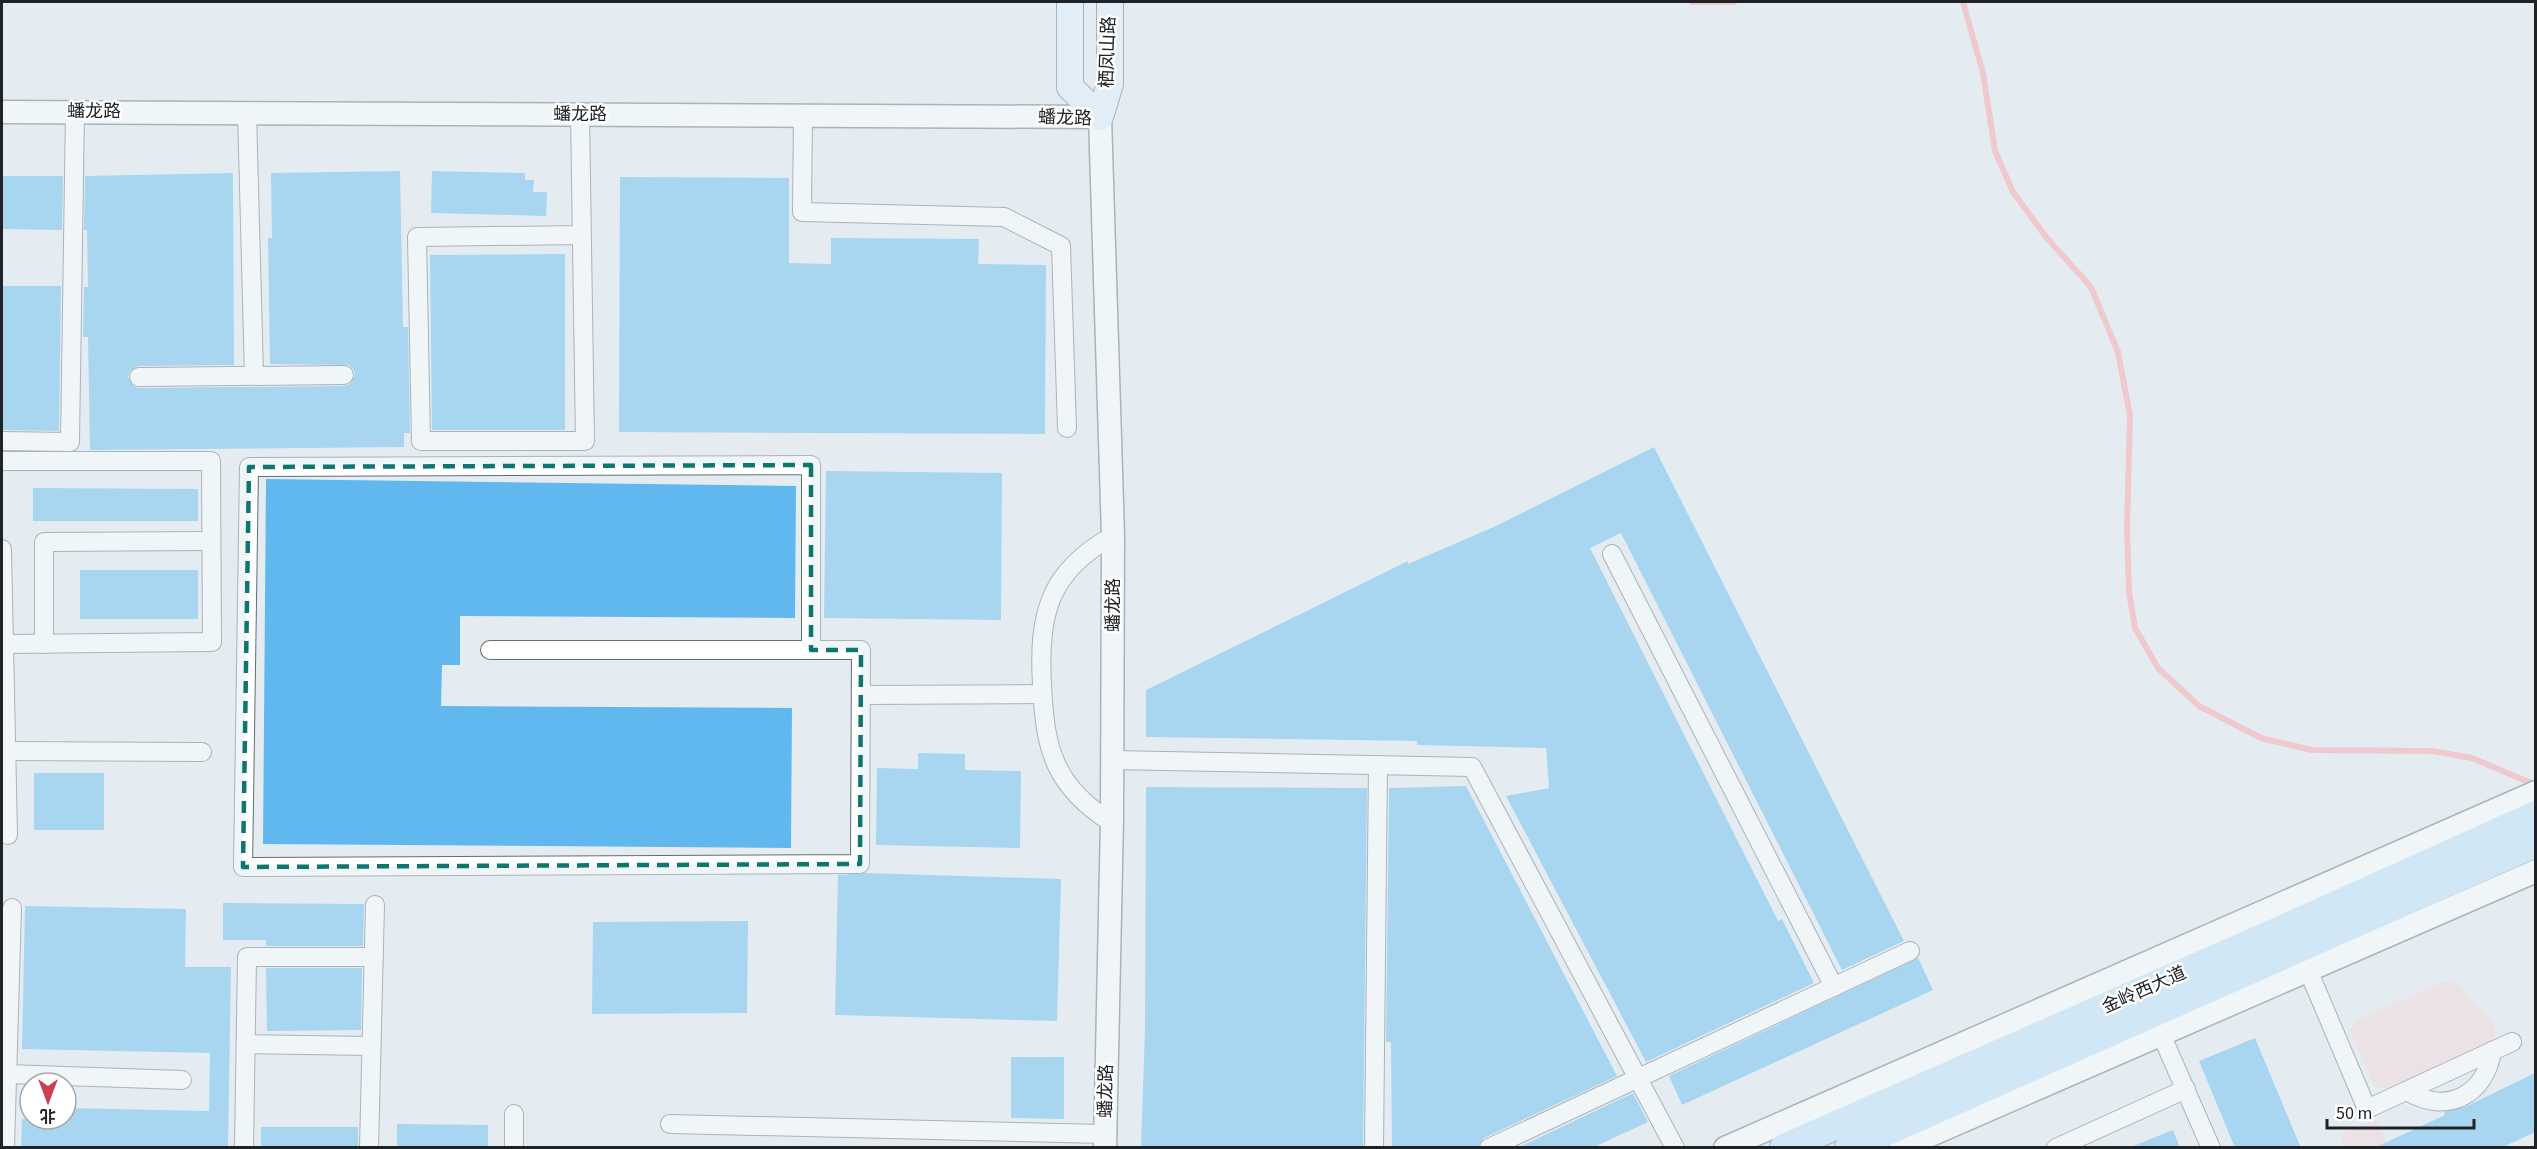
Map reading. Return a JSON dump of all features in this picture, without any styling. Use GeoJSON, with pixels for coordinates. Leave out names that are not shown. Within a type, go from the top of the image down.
{"type":"FeatureCollection","features":[{"type":"Feature","properties":{"kind":"main road","name":"栖凤山路"},"geometry":{"type":"LineString","coordinates":[[1070,2],[1070,87],[1100,117],[1110,84],[1110,2]]}},
{"type":"Feature","properties":{"kind":"main road"},"geometry":{"type":"LineString","coordinates":[[2519,854],[2535,815]]}},
{"type":"Feature","properties":{"kind":"main road","name":"金岭西大道"},"geometry":{"type":"LineString","coordinates":[[1784,1148],[2283,929],[2519,854]]}},
{"type":"Feature","properties":{"kind":"main road","name":"金岭西大道"},"geometry":{"type":"LineString","coordinates":[[1849,1148],[2519,854]]}},
{"type":"Feature","properties":{"kind":"street"},"geometry":{"type":"LineString","coordinates":[[2,441],[70,442],[75,111]]}},
{"type":"Feature","properties":{"kind":"street","name":"蟠龙路"},"geometry":{"type":"LineString","coordinates":[[2,112],[1100,117],[1113,536],[1112,823],[1105,1141]]}},
{"type":"Feature","properties":{"kind":"street"},"geometry":{"type":"LineString","coordinates":[[247,112],[254,375]]}},
{"type":"Feature","properties":{"kind":"street"},"geometry":{"type":"LineString","coordinates":[[580,114],[582,235],[585,441],[421,441],[417,237],[582,235]]}},
{"type":"Feature","properties":{"kind":"street"},"geometry":{"type":"LineString","coordinates":[[802,115],[802,212],[1004,218],[1062,246],[1067,428]]}},
{"type":"Feature","properties":{"kind":"street"},"geometry":{"type":"LineString","coordinates":[[139,377],[344,375]]}},
{"type":"Feature","properties":{"kind":"street"},"geometry":{"type":"LineString","coordinates":[[2,461],[211,461],[212,642],[4,644]]}},
{"type":"Feature","properties":{"kind":"street"},"geometry":{"type":"LineString","coordinates":[[490,650],[811,650],[861,650],[860,864],[243,867],[249,467],[811,465],[811,650]]}},
{"type":"Feature","properties":{"kind":"street"},"geometry":{"type":"LineString","coordinates":[[1112,823],[1080,799],[1056,766],[1045,731],[1040,645],[1046,611],[1052,595],[1071,566],[1098,544],[1113,536]]}},
{"type":"Feature","properties":{"kind":"street"},"geometry":{"type":"LineString","coordinates":[[44,644],[44,542],[211,541]]}},
{"type":"Feature","properties":{"kind":"street"},"geometry":{"type":"LineString","coordinates":[[1612,554],[1834,987]]}},
{"type":"Feature","properties":{"kind":"street"},"geometry":{"type":"LineString","coordinates":[[2,561],[4,780],[8,835]]}},
{"type":"Feature","properties":{"kind":"street"},"geometry":{"type":"LineString","coordinates":[[861,695],[1042,694]]}},
{"type":"Feature","properties":{"kind":"street"},"geometry":{"type":"LineString","coordinates":[[5,752],[202,752]]}},
{"type":"Feature","properties":{"kind":"street"},"geometry":{"type":"LineString","coordinates":[[1112,760],[1472,767],[1676,1148]]}},
{"type":"Feature","properties":{"kind":"street"},"geometry":{"type":"LineString","coordinates":[[1374,1148],[1378,765]]}},
{"type":"Feature","properties":{"kind":"street"},"geometry":{"type":"LineString","coordinates":[[1901,1148],[2308,970],[2519,854],[2535,792]]}},
{"type":"Feature","properties":{"kind":"street"},"geometry":{"type":"LineString","coordinates":[[1725,1148],[2519,854]]}},
{"type":"Feature","properties":{"kind":"street"},"geometry":{"type":"LineString","coordinates":[[369,1148],[375,905]]}},
{"type":"Feature","properties":{"kind":"street"},"geometry":{"type":"LineString","coordinates":[[5,1148],[12,909]]}},
{"type":"Feature","properties":{"kind":"street"},"geometry":{"type":"LineString","coordinates":[[1489,1148],[1910,951]]}},
{"type":"Feature","properties":{"kind":"street"},"geometry":{"type":"LineString","coordinates":[[244,1148],[247,957],[374,957]]}},
{"type":"Feature","properties":{"kind":"street"},"geometry":{"type":"LineString","coordinates":[[2308,970],[2367,1109],[2512,1042]]}},
{"type":"Feature","properties":{"kind":"street"},"geometry":{"type":"LineString","coordinates":[[2162,1034],[2211,1148]]}},
{"type":"Feature","properties":{"kind":"street"},"geometry":{"type":"LineString","coordinates":[[246,1044],[371,1046]]}},
{"type":"Feature","properties":{"kind":"street"},"geometry":{"type":"LineString","coordinates":[[2407,1091],[2428,1101],[2451,1101],[2462,1097],[2480,1083],[2491,1062],[2492,1051]]}},
{"type":"Feature","properties":{"kind":"street"},"geometry":{"type":"LineString","coordinates":[[8,1074],[182,1080]]}},
{"type":"Feature","properties":{"kind":"street"},"geometry":{"type":"LineString","coordinates":[[2056,1148],[2186,1089]]}},
{"type":"Feature","properties":{"kind":"street"},"geometry":{"type":"LineString","coordinates":[[514,1114],[514,1148]]}},
{"type":"Feature","properties":{"kind":"street"},"geometry":{"type":"LineString","coordinates":[[670,1124],[1105,1141]]}},
{"type":"Feature","properties":{"kind":"highlighted area"},"geometry":{"type":"Polygon","coordinates":[[[811,465],[811,650],[861,650],[860,864],[243,867],[249,467],[811,465]]]}},
{"type":"Feature","properties":{"kind":"shaded area"},"geometry":{"type":"Polygon","coordinates":[[[2446,981],[2455,981],[2494,1024],[2496,1033],[2493,1041],[2388,1089],[2375,1087],[2350,1031],[2355,1021],[2446,981]]]}},
{"type":"Feature","properties":{"kind":"shaded area"},"geometry":{"type":"Polygon","coordinates":[[[2377,1119],[2389,1147],[2345,1147],[2340,1135],[2377,1119]]]}},
{"type":"Feature","properties":{"kind":"building"},"geometry":{"type":"Polygon","coordinates":[[[400,171],[403,327],[408,327],[410,433],[404,433],[404,447],[90,450],[88,337],[83,337],[84,287],[88,287],[87,230],[84,230],[85,176],[233,173],[234,365],[138,366],[130,371],[128,377],[133,386],[139,388],[344,386],[350,384],[355,375],[349,365],[270,364],[268,238],[272,238],[271,173],[400,171]]]}},
{"type":"Feature","properties":{"kind":"building"},"geometry":{"type":"Polygon","coordinates":[[[432,171],[525,173],[525,180],[534,180],[533,192],[547,192],[546,216],[431,213],[432,171]]]}},
{"type":"Feature","properties":{"kind":"building"},"geometry":{"type":"Polygon","coordinates":[[[2,176],[63,176],[62,230],[2,229],[2,176]]]}},
{"type":"Feature","properties":{"kind":"building"},"geometry":{"type":"Polygon","coordinates":[[[620,177],[789,178],[789,263],[831,264],[831,238],[979,239],[978,264],[1046,265],[1045,434],[619,432],[620,177]]]}},
{"type":"Feature","properties":{"kind":"building"},"geometry":{"type":"Polygon","coordinates":[[[565,254],[565,430],[432,430],[430,255],[565,254]]]}},
{"type":"Feature","properties":{"kind":"building"},"geometry":{"type":"Polygon","coordinates":[[[2,286],[61,286],[59,431],[2,430],[2,286]]]}},
{"type":"Feature","properties":{"kind":"building"},"geometry":{"type":"Polygon","coordinates":[[[1654,447],[1904,941],[1842,970],[1621,533],[1590,548],[1778,921],[1782,919],[1814,983],[1646,1062],[1506,796],[1549,788],[1546,748],[1417,745],[1417,741],[1146,737],[1146,690],[1408,561],[1408,564],[1496,526],[1654,447]]]}},
{"type":"Feature","properties":{"kind":"building"},"geometry":{"type":"Polygon","coordinates":[[[826,471],[1002,473],[1001,620],[824,618],[826,471]]]}},
{"type":"Feature","properties":{"kind":"building"},"geometry":{"type":"Polygon","coordinates":[[[266,479],[796,486],[795,618],[460,616],[460,665],[442,665],[441,706],[792,708],[791,848],[263,844],[266,479]]]}},
{"type":"Feature","properties":{"kind":"building"},"geometry":{"type":"Polygon","coordinates":[[[33,488],[198,489],[198,521],[33,521],[33,488]]]}},
{"type":"Feature","properties":{"kind":"building"},"geometry":{"type":"Polygon","coordinates":[[[80,570],[198,570],[198,619],[80,619],[80,570]]]}},
{"type":"Feature","properties":{"kind":"building"},"geometry":{"type":"Polygon","coordinates":[[[918,753],[965,754],[965,770],[1021,771],[1020,848],[876,845],[877,768],[918,769],[918,753]]]}},
{"type":"Feature","properties":{"kind":"building"},"geometry":{"type":"Polygon","coordinates":[[[34,773],[104,773],[104,830],[34,830],[34,773]]]}},
{"type":"Feature","properties":{"kind":"building"},"geometry":{"type":"Polygon","coordinates":[[[1466,786],[1617,1076],[1484,1138],[1478,1148],[1392,1148],[1391,1042],[1386,1042],[1389,788],[1466,786]]]}},
{"type":"Feature","properties":{"kind":"building"},"geometry":{"type":"Polygon","coordinates":[[[1146,787],[1367,788],[1363,1148],[1141,1148],[1145,1028],[1146,787]]]}},
{"type":"Feature","properties":{"kind":"building"},"geometry":{"type":"Polygon","coordinates":[[[866,873],[1061,879],[1057,1021],[835,1015],[838,875],[866,873]]]}},
{"type":"Feature","properties":{"kind":"building"},"geometry":{"type":"Polygon","coordinates":[[[223,903],[364,904],[363,946],[266,946],[266,940],[223,940],[223,903]]]}},
{"type":"Feature","properties":{"kind":"building"},"geometry":{"type":"Polygon","coordinates":[[[25,906],[186,909],[185,967],[231,967],[228,1148],[21,1148],[22,1131],[78,1131],[78,1108],[209,1111],[210,1053],[22,1049],[25,906]]]}},
{"type":"Feature","properties":{"kind":"building"},"geometry":{"type":"Polygon","coordinates":[[[748,921],[747,1013],[592,1014],[593,922],[748,921]]]}},
{"type":"Feature","properties":{"kind":"building"},"geometry":{"type":"Polygon","coordinates":[[[1918,958],[1933,990],[1682,1105],[1669,1076],[1918,958]]]}},
{"type":"Feature","properties":{"kind":"building"},"geometry":{"type":"Polygon","coordinates":[[[266,968],[362,968],[361,1030],[267,1031],[266,968]]]}},
{"type":"Feature","properties":{"kind":"building"},"geometry":{"type":"Polygon","coordinates":[[[2255,1038],[2301,1148],[2235,1148],[2199,1061],[2255,1038]]]}},
{"type":"Feature","properties":{"kind":"building"},"geometry":{"type":"Polygon","coordinates":[[[1011,1057],[1064,1057],[1064,1119],[1011,1118],[1011,1057]]]}},
{"type":"Feature","properties":{"kind":"building"},"geometry":{"type":"Polygon","coordinates":[[[2535,1073],[2535,1132],[2501,1148],[2374,1148],[2445,1115],[2444,1112],[2465,1107],[2535,1073]]]}},
{"type":"Feature","properties":{"kind":"building"},"geometry":{"type":"Polygon","coordinates":[[[1633,1093],[1648,1122],[1592,1148],[1517,1148],[1633,1093]]]}},
{"type":"Feature","properties":{"kind":"building"},"geometry":{"type":"Polygon","coordinates":[[[397,1124],[488,1125],[488,1148],[397,1148],[397,1124]]]}},
{"type":"Feature","properties":{"kind":"building"},"geometry":{"type":"Polygon","coordinates":[[[261,1127],[358,1127],[358,1148],[261,1148],[261,1127]]]}},
{"type":"Feature","properties":{"kind":"building"},"geometry":{"type":"Polygon","coordinates":[[[2173,1130],[2180,1148],[2131,1148],[2131,1147],[2173,1130]]]}},
{"type":"Feature","properties":{"kind":"waterway"},"geometry":{"type":"LineString","coordinates":[[1692,2],[1734,2]]}},
{"type":"Feature","properties":{"kind":"waterway"},"geometry":{"type":"LineString","coordinates":[[1963,2],[1983,73],[1995,151],[2013,192],[2046,237],[2091,287],[2118,352],[2130,416],[2127,528],[2129,592],[2135,628],[2158,668],[2199,706],[2261,738],[2312,750],[2432,751],[2472,758],[2536,785]]}}]}
